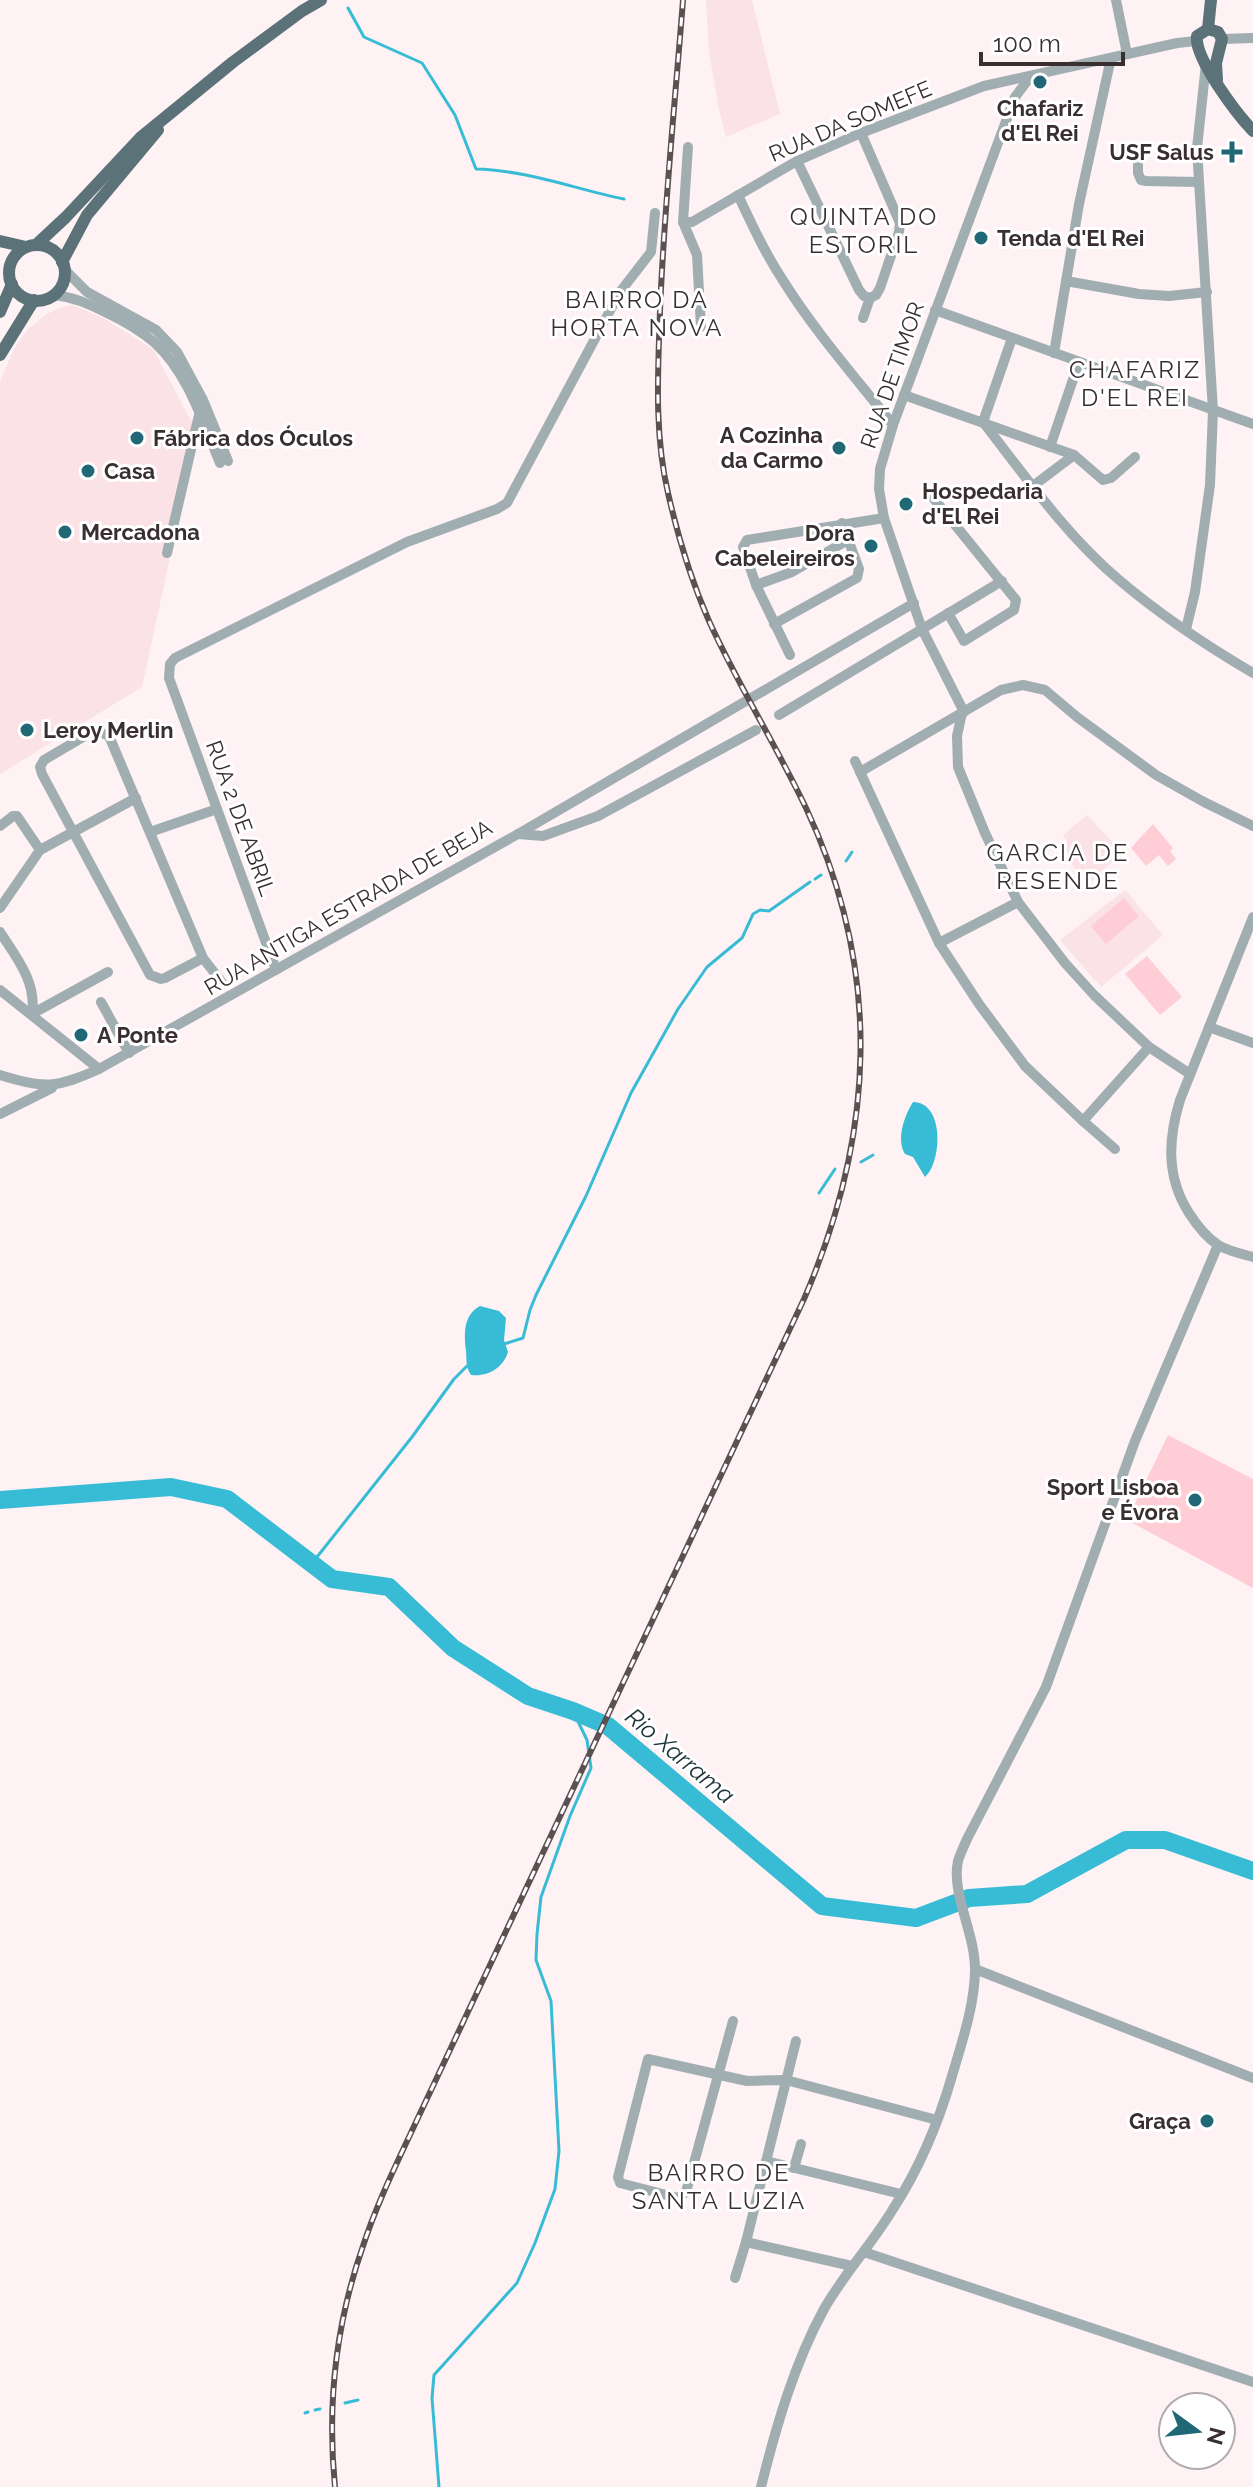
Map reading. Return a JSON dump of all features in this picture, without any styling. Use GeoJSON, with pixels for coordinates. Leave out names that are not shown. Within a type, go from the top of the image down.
{"type":"FeatureCollection","features":[{"type":"Feature","properties":{"kind":"main road"},"geometry":{"type":"LineString","coordinates":[[0,312],[14,258],[66,217],[140,138],[233,62],[321,0]]}},
{"type":"Feature","properties":{"kind":"main road"},"geometry":{"type":"LineString","coordinates":[[1208,29],[1211,0]]}},
{"type":"Feature","properties":{"kind":"main road"},"geometry":{"type":"LineString","coordinates":[[1220,87],[1216,63],[1221,43],[1215,30],[1208,29],[1200,33],[1197,44],[1220,87],[1253,131]]}},
{"type":"Feature","properties":{"kind":"main road"},"geometry":{"type":"LineString","coordinates":[[1197,44],[1204,53],[1212,54],[1221,43]]}},
{"type":"Feature","properties":{"kind":"main road"},"geometry":{"type":"LineString","coordinates":[[0,261],[22,296],[34,300],[54,295],[60,288],[63,266],[87,215],[175,109]]}},
{"type":"Feature","properties":{"kind":"main road"},"geometry":{"type":"LineString","coordinates":[[0,241],[52,249],[63,266]]}},
{"type":"Feature","properties":{"kind":"main road"},"geometry":{"type":"LineString","coordinates":[[0,355],[34,300]]}},
{"type":"Feature","properties":{"kind":"street"},"geometry":{"type":"LineString","coordinates":[[1116,0],[1127,54]]}},
{"type":"Feature","properties":{"kind":"street"},"geometry":{"type":"LineString","coordinates":[[1221,43],[1253,38]]}},
{"type":"Feature","properties":{"kind":"street","name":"RUA DA SOMEFE"},"geometry":{"type":"LineString","coordinates":[[683,222],[692,222],[797,161],[861,133],[994,84],[1127,54],[1197,44]]}},
{"type":"Feature","properties":{"kind":"street"},"geometry":{"type":"LineString","coordinates":[[1054,353],[1079,204],[1111,58]]}},
{"type":"Feature","properties":{"kind":"street"},"geometry":{"type":"LineString","coordinates":[[1186,629],[1195,592],[1210,485],[1213,411],[1197,148],[1206,64]]}},
{"type":"Feature","properties":{"kind":"street","name":"RUA DE TIMOR"},"geometry":{"type":"LineString","coordinates":[[963,713],[922,629],[884,518],[879,489],[880,469],[893,425],[1015,97],[1031,76]]}},
{"type":"Feature","properties":{"kind":"street"},"geometry":{"type":"LineString","coordinates":[[994,84],[1015,97]]}},
{"type":"Feature","properties":{"kind":"street"},"geometry":{"type":"LineString","coordinates":[[861,133],[900,223],[880,288],[870,298],[863,318]]}},
{"type":"Feature","properties":{"kind":"street"},"geometry":{"type":"LineString","coordinates":[[688,147],[683,222],[697,255],[701,327]]}},
{"type":"Feature","properties":{"kind":"street"},"geometry":{"type":"LineString","coordinates":[[797,161],[859,290],[870,298]]}},
{"type":"Feature","properties":{"kind":"street"},"geometry":{"type":"LineString","coordinates":[[1138,165],[1139,177],[1146,181],[1198,182]]}},
{"type":"Feature","properties":{"kind":"street"},"geometry":{"type":"LineString","coordinates":[[738,195],[766,253],[797,302],[893,425]]}},
{"type":"Feature","properties":{"kind":"street","name":"RUA 2 DE ABRIL"},"geometry":{"type":"LineString","coordinates":[[276,970],[169,678],[170,664],[175,658],[407,542],[507,503],[620,292],[651,252],[655,213]]}},
{"type":"Feature","properties":{"kind":"street"},"geometry":{"type":"LineString","coordinates":[[54,295],[82,300],[154,342],[180,376],[224,462],[203,400],[177,352],[156,330],[87,292],[63,266]]}},
{"type":"Feature","properties":{"kind":"street"},"geometry":{"type":"LineString","coordinates":[[1066,281],[1155,295],[1207,292]]}},
{"type":"Feature","properties":{"kind":"street"},"geometry":{"type":"LineString","coordinates":[[935,310],[1253,424]]}},
{"type":"Feature","properties":{"kind":"street"},"geometry":{"type":"LineString","coordinates":[[983,422],[1012,338]]}},
{"type":"Feature","properties":{"kind":"street"},"geometry":{"type":"LineString","coordinates":[[1050,447],[1079,362]]}},
{"type":"Feature","properties":{"kind":"street"},"geometry":{"type":"LineString","coordinates":[[904,395],[1074,455],[1103,480],[1111,478],[1135,457]]}},
{"type":"Feature","properties":{"kind":"street"},"geometry":{"type":"LineString","coordinates":[[167,553],[203,400]]}},
{"type":"Feature","properties":{"kind":"street"},"geometry":{"type":"LineString","coordinates":[[983,422],[1082,544],[1117,579],[1253,673]]}},
{"type":"Feature","properties":{"kind":"street"},"geometry":{"type":"LineString","coordinates":[[1033,486],[1074,455]]}},
{"type":"Feature","properties":{"kind":"street"},"geometry":{"type":"LineString","coordinates":[[930,494],[1016,600],[1014,610],[964,641],[948,613]]}},
{"type":"Feature","properties":{"kind":"street"},"geometry":{"type":"LineString","coordinates":[[790,655],[756,585],[743,547],[747,540],[884,518]]}},
{"type":"Feature","properties":{"kind":"street"},"geometry":{"type":"LineString","coordinates":[[774,624],[857,578],[859,569],[842,523]]}},
{"type":"Feature","properties":{"kind":"street"},"geometry":{"type":"LineString","coordinates":[[756,585],[792,572],[848,540]]}},
{"type":"Feature","properties":{"kind":"street"},"geometry":{"type":"LineString","coordinates":[[779,715],[1002,581]]}},
{"type":"Feature","properties":{"kind":"street"},"geometry":{"type":"LineString","coordinates":[[518,834],[914,603]]}},
{"type":"Feature","properties":{"kind":"street"},"geometry":{"type":"LineString","coordinates":[[1115,1149],[1025,1066],[979,1004],[939,943],[858,767],[1013,686],[1023,685],[1045,690],[1156,775],[1253,826]]}},
{"type":"Feature","properties":{"kind":"street"},"geometry":{"type":"LineString","coordinates":[[963,713],[957,736],[958,767],[1018,902],[1094,995],[1149,1047],[1190,1074]]}},
{"type":"Feature","properties":{"kind":"street"},"geometry":{"type":"LineString","coordinates":[[203,958],[165,978],[150,975],[42,774],[40,767],[44,760],[95,730],[109,736],[203,958],[223,984],[245,989]]}},
{"type":"Feature","properties":{"kind":"street","name":"RUA ANTIGA ESTRADA DE BEJA"},"geometry":{"type":"LineString","coordinates":[[0,1075],[33,1085],[57,1085],[99,1069],[518,834],[543,836],[598,816],[756,730]]}},
{"type":"Feature","properties":{"kind":"street"},"geometry":{"type":"LineString","coordinates":[[0,908],[40,850],[136,798]]}},
{"type":"Feature","properties":{"kind":"street"},"geometry":{"type":"LineString","coordinates":[[150,832],[217,809]]}},
{"type":"Feature","properties":{"kind":"street"},"geometry":{"type":"LineString","coordinates":[[0,826],[13,816],[20,818],[40,850]]}},
{"type":"Feature","properties":{"kind":"street"},"geometry":{"type":"LineString","coordinates":[[939,943],[1018,902]]}},
{"type":"Feature","properties":{"kind":"street"},"geometry":{"type":"LineString","coordinates":[[1253,917],[1190,1074],[1172,1125],[1170,1152],[1173,1179],[1182,1202],[1197,1225],[1218,1245],[1253,1257]]}},
{"type":"Feature","properties":{"kind":"street"},"geometry":{"type":"LineString","coordinates":[[0,932],[27,975],[33,996],[32,1014]]}},
{"type":"Feature","properties":{"kind":"street"},"geometry":{"type":"LineString","coordinates":[[32,1014],[108,972]]}},
{"type":"Feature","properties":{"kind":"street"},"geometry":{"type":"LineString","coordinates":[[216,1005],[223,984]]}},
{"type":"Feature","properties":{"kind":"street"},"geometry":{"type":"LineString","coordinates":[[0,990],[99,1069]]}},
{"type":"Feature","properties":{"kind":"street"},"geometry":{"type":"LineString","coordinates":[[101,1002],[129,1053]]}},
{"type":"Feature","properties":{"kind":"street"},"geometry":{"type":"LineString","coordinates":[[1209,1027],[1253,1043]]}},
{"type":"Feature","properties":{"kind":"street"},"geometry":{"type":"LineString","coordinates":[[1083,1121],[1149,1047]]}},
{"type":"Feature","properties":{"kind":"street"},"geometry":{"type":"LineString","coordinates":[[0,1114],[57,1085]]}},
{"type":"Feature","properties":{"kind":"street"},"geometry":{"type":"LineString","coordinates":[[761,2487],[779,2420],[823,2312],[901,2194],[937,2120],[974,1991],[974,1941],[958,1890],[958,1863],[967,1839],[1046,1687],[1135,1441],[1218,1245]]}},
{"type":"Feature","properties":{"kind":"street"},"geometry":{"type":"LineString","coordinates":[[975,1969],[1253,2078]]}},
{"type":"Feature","properties":{"kind":"street"},"geometry":{"type":"LineString","coordinates":[[733,2021],[719,2076],[686,2192],[678,2198],[620,2183],[618,2177],[648,2059],[719,2076],[747,2081],[786,2080],[937,2120]]}},
{"type":"Feature","properties":{"kind":"street"},"geometry":{"type":"LineString","coordinates":[[735,2278],[796,2041]]}},
{"type":"Feature","properties":{"kind":"street"},"geometry":{"type":"LineString","coordinates":[[794,2168],[801,2144]]}},
{"type":"Feature","properties":{"kind":"street"},"geometry":{"type":"LineString","coordinates":[[766,2161],[901,2194]]}},
{"type":"Feature","properties":{"kind":"street"},"geometry":{"type":"LineString","coordinates":[[746,2242],[852,2266]]}},
{"type":"Feature","properties":{"kind":"street"},"geometry":{"type":"LineString","coordinates":[[864,2252],[1253,2382]]}},
{"type":"Feature","properties":{"kind":"shaded area"},"geometry":{"type":"Polygon","coordinates":[[[706,0],[752,0],[780,114],[726,137],[709,52],[706,0]]]}},
{"type":"Feature","properties":{"kind":"shaded area"},"geometry":{"type":"Polygon","coordinates":[[[72,305],[103,318],[153,349],[197,432],[142,687],[0,774],[0,382],[14,349],[28,329],[47,314],[72,305]]]}},
{"type":"Feature","properties":{"kind":"shaded area"},"geometry":{"type":"Polygon","coordinates":[[[1087,815],[1117,847],[1108,845],[1107,849],[1122,853],[1089,883],[1065,857],[1067,840],[1063,835],[1087,815]]]}},
{"type":"Feature","properties":{"kind":"shaded area"},"geometry":{"type":"Polygon","coordinates":[[[1153,824],[1173,848],[1170,851],[1176,859],[1168,866],[1159,855],[1146,866],[1131,848],[1153,824]]]}},
{"type":"Feature","properties":{"kind":"shaded area"},"geometry":{"type":"Polygon","coordinates":[[[1125,890],[1163,935],[1101,987],[1060,940],[1125,890]]]}},
{"type":"Feature","properties":{"kind":"shaded area"},"geometry":{"type":"Polygon","coordinates":[[[1124,898],[1139,916],[1106,944],[1091,926],[1124,898]]]}},
{"type":"Feature","properties":{"kind":"shaded area"},"geometry":{"type":"Polygon","coordinates":[[[1147,956],[1182,997],[1160,1015],[1125,974],[1147,956]]]}},
{"type":"Feature","properties":{"kind":"shaded area","name":"Sport Lisboa e Évora"},"geometry":{"type":"Polygon","coordinates":[[[1168,1435],[1253,1479],[1253,1588],[1127,1520],[1168,1435]]]}},
{"type":"Feature","properties":{"kind":"water"},"geometry":{"type":"Polygon","coordinates":[[[913,1102],[931,1112],[937,1134],[935,1159],[925,1177],[913,1157],[905,1154],[901,1142],[904,1121],[913,1102]]]}},
{"type":"Feature","properties":{"kind":"water"},"geometry":{"type":"Polygon","coordinates":[[[480,1306],[499,1311],[506,1318],[504,1340],[508,1352],[494,1370],[471,1375],[465,1332],[470,1314],[480,1306]]]}},
{"type":"Feature","properties":{"kind":"waterway"},"geometry":{"type":"LineString","coordinates":[[348,8],[364,37],[422,63],[455,115],[476,169],[532,176],[624,199]]}},
{"type":"Feature","properties":{"kind":"waterway"},"geometry":{"type":"LineString","coordinates":[[846,861],[852,852]]}},
{"type":"Feature","properties":{"kind":"waterway"},"geometry":{"type":"LineString","coordinates":[[815,879],[821,875]]}},
{"type":"Feature","properties":{"kind":"waterway"},"geometry":{"type":"LineString","coordinates":[[504,1344],[523,1338],[536,1295],[586,1196],[631,1093],[678,1009],[707,967],[742,938],[753,914],[760,910],[769,911],[810,882]]}},
{"type":"Feature","properties":{"kind":"waterway"},"geometry":{"type":"LineString","coordinates":[[861,1162],[873,1155]]}},
{"type":"Feature","properties":{"kind":"waterway"},"geometry":{"type":"LineString","coordinates":[[819,1193],[835,1169]]}},
{"type":"Feature","properties":{"kind":"waterway"},"geometry":{"type":"LineString","coordinates":[[305,1558],[317,1557],[467,1366]]}},
{"type":"Feature","properties":{"kind":"waterway","name":"Rio Xarrama"},"geometry":{"type":"LineString","coordinates":[[0,1500],[171,1487],[227,1499],[332,1579],[389,1587],[453,1648],[528,1696],[608,1726],[822,1906],[916,1918],[969,1898],[1027,1894],[1126,1840],[1165,1840],[1253,1871]]}},
{"type":"Feature","properties":{"kind":"waterway"},"geometry":{"type":"LineString","coordinates":[[439,2487],[432,2398],[434,2375],[517,2283],[555,2189],[559,2151],[551,2001],[536,1960],[541,1897],[591,1768],[587,1740],[573,1711]]}},
{"type":"Feature","properties":{"kind":"waterway"},"geometry":{"type":"LineString","coordinates":[[345,2403],[358,2400]]}},
{"type":"Feature","properties":{"kind":"waterway"},"geometry":{"type":"LineString","coordinates":[[315,2410],[320,2409]]}},
{"type":"Feature","properties":{"kind":"railway"},"geometry":{"type":"LineString","coordinates":[[335,2487],[332,2426],[336,2365],[346,2305],[369,2230],[402,2153],[804,1299],[828,1238],[845,1176],[856,1115],[860,1054],[858,992],[848,931],[831,869],[806,808],[702,606],[681,542],[664,470],[658,402],[660,311],[683,0]]}},
{"type":"Feature","properties":{"kind":"place","name":"Chafariz d'El Rei"},"geometry":{"type":"Point","coordinates":[1040,82]}},
{"type":"Feature","properties":{"kind":"place","name":"USF Salus"},"geometry":{"type":"Point","coordinates":[1232,152]}},
{"type":"Feature","properties":{"kind":"place","name":"Tenda d'El Rei"},"geometry":{"type":"Point","coordinates":[981,238]}},
{"type":"Feature","properties":{"kind":"place","name":"Fábrica dos Óculos"},"geometry":{"type":"Point","coordinates":[137,438]}},
{"type":"Feature","properties":{"kind":"place","name":"A Cozinha da Carmo"},"geometry":{"type":"Point","coordinates":[839,448]}},
{"type":"Feature","properties":{"kind":"place","name":"Casa"},"geometry":{"type":"Point","coordinates":[88,471]}},
{"type":"Feature","properties":{"kind":"place","name":"Hospedaria d'El Rei"},"geometry":{"type":"Point","coordinates":[906,504]}},
{"type":"Feature","properties":{"kind":"place","name":"Mercadona"},"geometry":{"type":"Point","coordinates":[65,532]}},
{"type":"Feature","properties":{"kind":"place","name":"Dora Cabeleireiros"},"geometry":{"type":"Point","coordinates":[871,546]}},
{"type":"Feature","properties":{"kind":"place","name":"Leroy Merlin"},"geometry":{"type":"Point","coordinates":[27,730]}},
{"type":"Feature","properties":{"kind":"place","name":"A Ponte"},"geometry":{"type":"Point","coordinates":[81,1035]}},
{"type":"Feature","properties":{"kind":"place","name":"Sport Lisboa e Évora"},"geometry":{"type":"Point","coordinates":[1195,1500]}},
{"type":"Feature","properties":{"kind":"place","name":"Graça"},"geometry":{"type":"Point","coordinates":[1207,2121]}},
{"type":"Feature","properties":{"kind":"district","name":"QUINTA DO ESTORIL"},"geometry":{"type":"Point","coordinates":[864,231]}},
{"type":"Feature","properties":{"kind":"district","name":"BAIRRO DA HORTA NOVA"},"geometry":{"type":"Point","coordinates":[637,314]}},
{"type":"Feature","properties":{"kind":"district","name":"CHAFARIZ D'EL REI"},"geometry":{"type":"Point","coordinates":[1135,384]}},
{"type":"Feature","properties":{"kind":"district","name":"GARCIA DE RESENDE"},"geometry":{"type":"Point","coordinates":[1058,867]}},
{"type":"Feature","properties":{"kind":"district","name":"BAIRRO DE SANTA LUZIA"},"geometry":{"type":"Point","coordinates":[719,2187]}}]}
